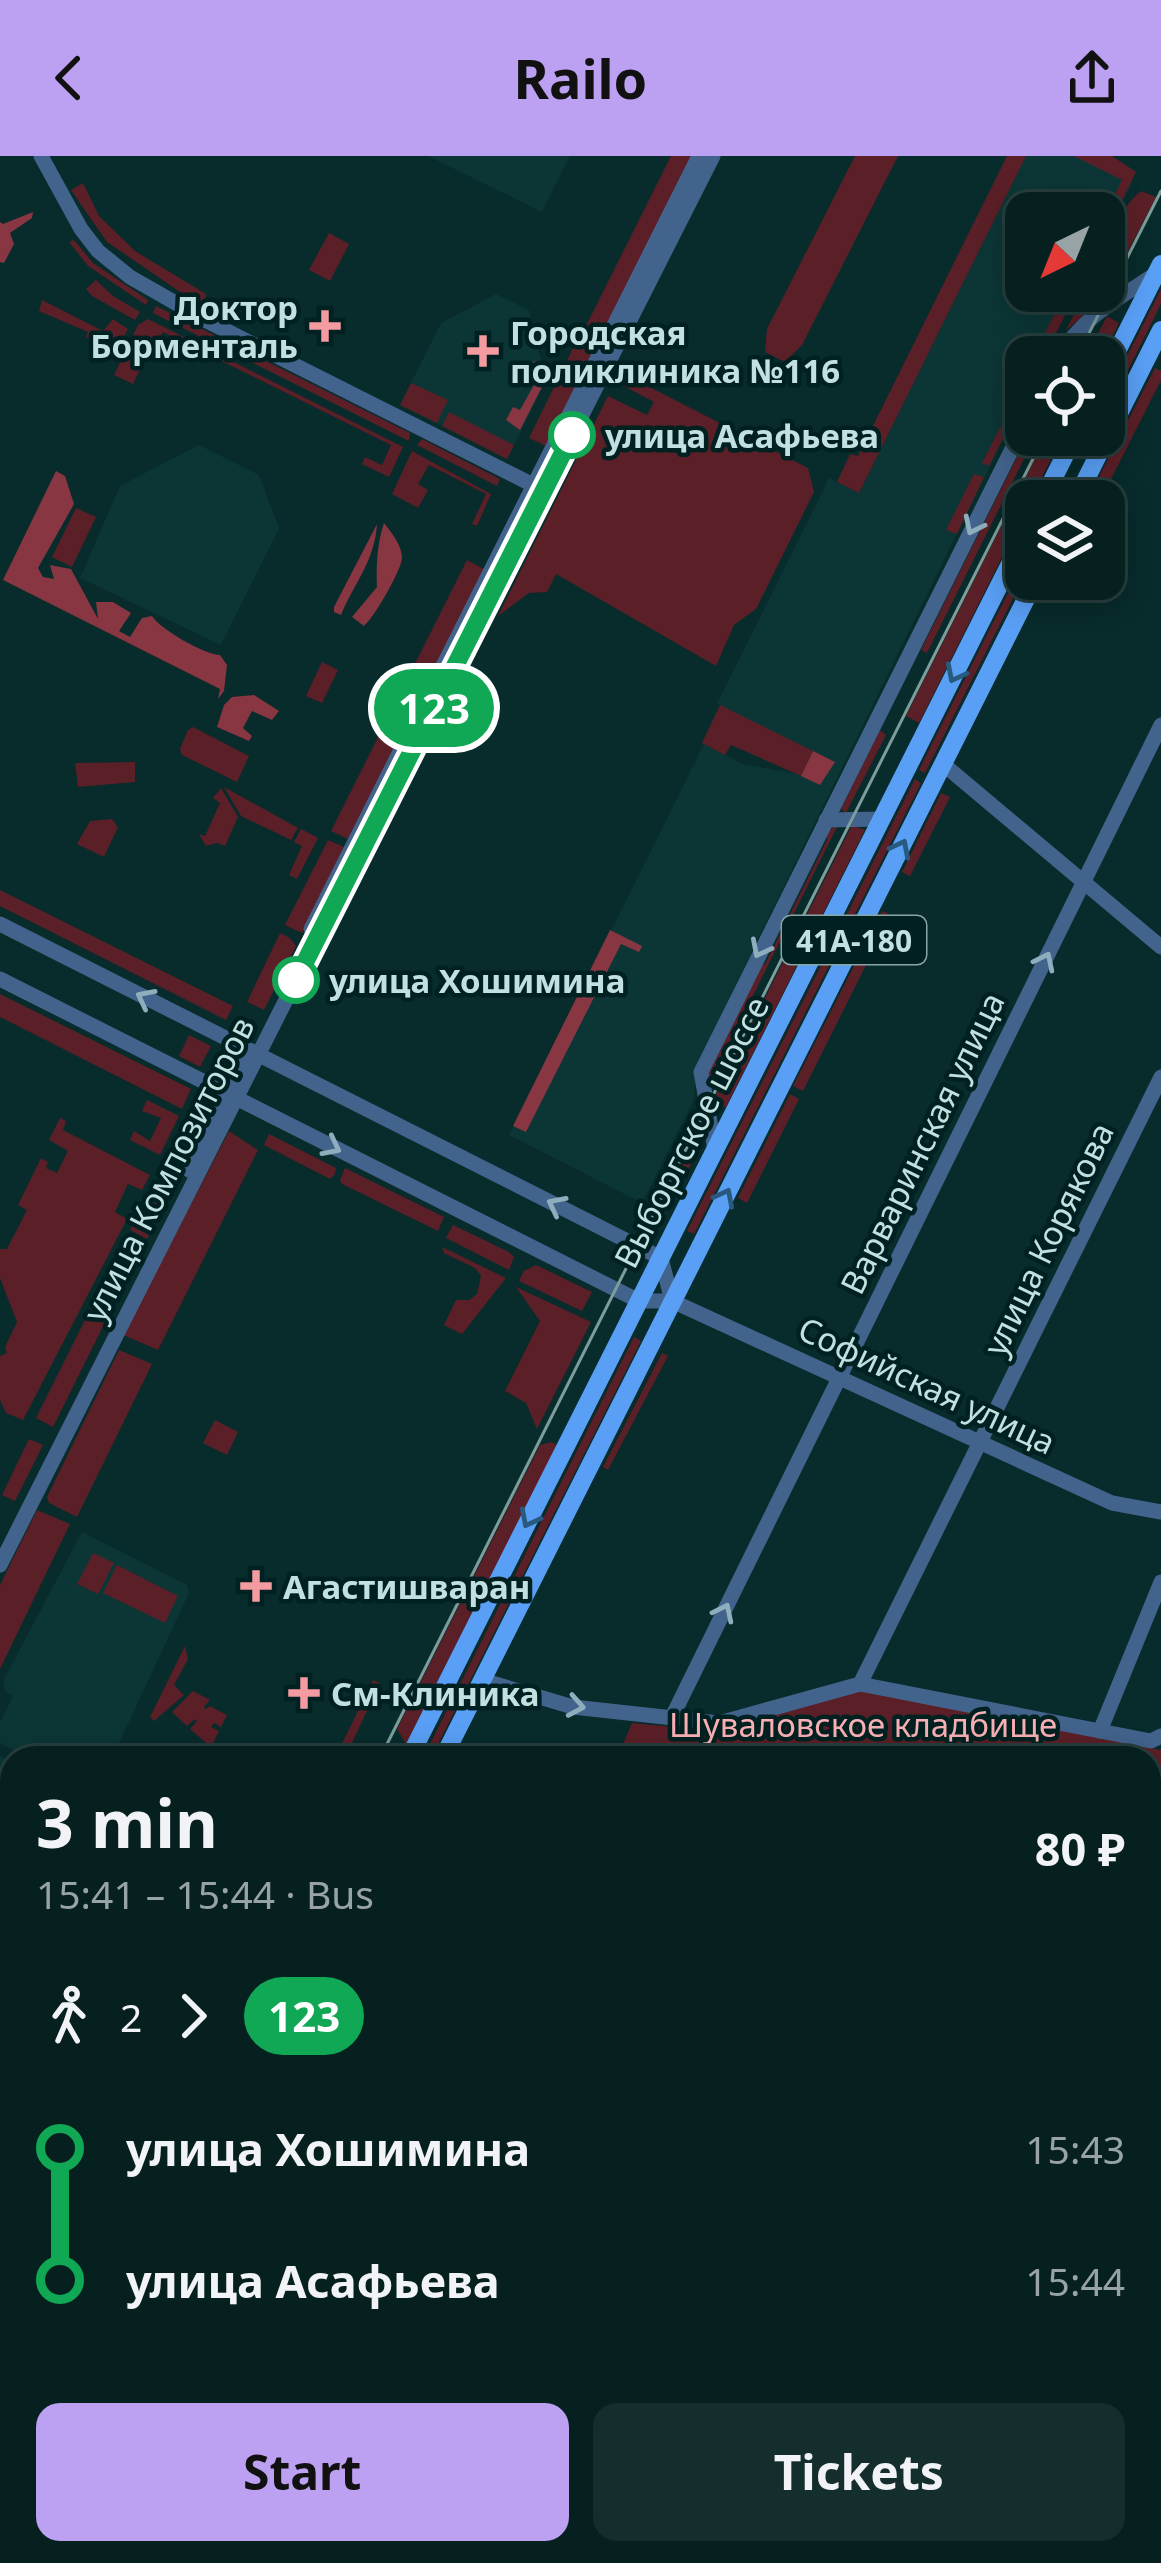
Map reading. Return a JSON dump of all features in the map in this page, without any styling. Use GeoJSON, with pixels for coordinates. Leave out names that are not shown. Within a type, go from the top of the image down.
{"type":"FeatureCollection","features":[{"type":"Feature","properties":{"kind":"main road"},"geometry":{"type":"LineString","coordinates":[[1125,336],[1159,269]]}},
{"type":"Feature","properties":{"kind":"main road"},"geometry":{"type":"LineString","coordinates":[[1086,480],[1161,330]]}},
{"type":"Feature","properties":{"kind":"main road","name":"Выборгское шоссе"},"geometry":{"type":"LineString","coordinates":[[415,1746],[1005,574]]}},
{"type":"Feature","properties":{"kind":"main road","name":"Выборгское шоссе"},"geometry":{"type":"LineString","coordinates":[[449,1746],[1025,600]]}},
{"type":"Feature","properties":{"kind":"street"},"geometry":{"type":"LineString","coordinates":[[41,156],[81,229],[130,278],[539,488]]}},
{"type":"Feature","properties":{"kind":"street","name":"улица Композиторов"},"geometry":{"type":"LineString","coordinates":[[539,488],[699,156]]}},
{"type":"Feature","properties":{"kind":"street","name":"улица Композиторов"},"geometry":{"type":"LineString","coordinates":[[0,1549],[539,488],[713,156]]}},
{"type":"Feature","properties":{"kind":"street"},"geometry":{"type":"LineString","coordinates":[[1073,336],[1159,269]]}},
{"type":"Feature","properties":{"kind":"street"},"geometry":{"type":"LineString","coordinates":[[715,1150],[701,1072],[1008,456]]}},
{"type":"Feature","properties":{"kind":"street","name":"Варваринская улица"},"geometry":{"type":"LineString","coordinates":[[672,1718],[1161,725]]}},
{"type":"Feature","properties":{"kind":"street"},"geometry":{"type":"LineString","coordinates":[[943,764],[1161,947]]}},
{"type":"Feature","properties":{"kind":"street"},"geometry":{"type":"LineString","coordinates":[[826,820],[882,819]]}},
{"type":"Feature","properties":{"kind":"street"},"geometry":{"type":"LineString","coordinates":[[0,924],[661,1258],[672,1301],[639,1301],[0,979]]}},
{"type":"Feature","properties":{"kind":"street","name":"улица Корякова"},"geometry":{"type":"LineString","coordinates":[[860,1684],[1161,1077]]}},
{"type":"Feature","properties":{"kind":"street","name":"улица Композиторов"},"geometry":{"type":"LineString","coordinates":[[0,1565],[232,1096]]}},
{"type":"Feature","properties":{"kind":"street","name":"Софийская улица"},"geometry":{"type":"LineString","coordinates":[[672,1301],[1112,1503],[1161,1512]]}},
{"type":"Feature","properties":{"kind":"street"},"geometry":{"type":"LineString","coordinates":[[1100,1731],[1161,1582]]}},
{"type":"Feature","properties":{"kind":"street"},"geometry":{"type":"LineString","coordinates":[[482,1680],[573,1707],[719,1723],[860,1684],[1151,1742],[1161,1736]]}},
{"type":"Feature","properties":{"kind":"shaded area"},"geometry":{"type":"Polygon","coordinates":[[[428,156],[570,156],[542,212],[428,156]]]}},
{"type":"Feature","properties":{"kind":"shaded area"},"geometry":{"type":"Polygon","coordinates":[[[1026,156],[1078,156],[1132,183],[1125,196],[1125,192],[1008,192],[1026,156]]]}},
{"type":"Feature","properties":{"kind":"shaded area"},"geometry":{"type":"Polygon","coordinates":[[[1005,198],[1005,312],[1066,312],[1054,336],[1005,336],[1005,436],[699,1059],[693,1102],[642,1203],[509,1135],[704,744],[743,764],[802,775],[813,751],[717,704],[829,478],[859,493],[1005,198]]]}},
{"type":"Feature","properties":{"kind":"shaded area"},"geometry":{"type":"Polygon","coordinates":[[[33,212],[32,218],[10,233],[14,244],[4,263],[0,262],[0,222],[33,212]]]}},
{"type":"Feature","properties":{"kind":"shaded area","name":"Городская поликлиника №116"},"geometry":{"type":"Polygon","coordinates":[[[496,294],[529,310],[546,381],[507,459],[400,405],[441,323],[496,294]]]}},
{"type":"Feature","properties":{"kind":"shaded area"},"geometry":{"type":"Polygon","coordinates":[[[534,361],[541,364],[545,381],[520,430],[506,420],[513,407],[520,410],[534,385],[525,379],[534,361]]]}},
{"type":"Feature","properties":{"kind":"shaded area"},"geometry":{"type":"Polygon","coordinates":[[[199,445],[259,475],[279,528],[221,645],[80,578],[120,486],[199,445]]]}},
{"type":"Feature","properties":{"kind":"shaded area"},"geometry":{"type":"Polygon","coordinates":[[[56,471],[65,476],[74,504],[38,568],[43,577],[54,579],[50,565],[71,569],[98,619],[96,602],[113,602],[131,613],[119,631],[130,637],[142,618],[152,616],[183,640],[220,655],[227,665],[224,691],[218,699],[220,689],[3,580],[56,471]]]}},
{"type":"Feature","properties":{"kind":"shaded area"},"geometry":{"type":"Polygon","coordinates":[[[384,523],[402,558],[387,593],[364,626],[352,617],[377,587],[384,523]]]}},
{"type":"Feature","properties":{"kind":"shaded area"},"geometry":{"type":"Polygon","coordinates":[[[377,524],[363,572],[341,615],[334,612],[334,607],[377,524]]]}},
{"type":"Feature","properties":{"kind":"shaded area"},"geometry":{"type":"Polygon","coordinates":[[[254,695],[279,711],[272,720],[252,711],[243,728],[252,736],[249,741],[217,727],[232,697],[254,695]]]}},
{"type":"Feature","properties":{"kind":"shaded area"},"geometry":{"type":"Polygon","coordinates":[[[813,751],[835,762],[820,785],[801,776],[813,751]]]}},
{"type":"Feature","properties":{"kind":"shaded area"},"geometry":{"type":"Polygon","coordinates":[[[610,930],[642,946],[639,952],[621,944],[526,1132],[513,1126],[610,930]]]}},
{"type":"Feature","properties":{"kind":"shaded area"},"geometry":{"type":"Polygon","coordinates":[[[82,1532],[187,1585],[189,1593],[118,1746],[0,1743],[0,1723],[13,1696],[5,1691],[3,1681],[82,1532]]]}},
{"type":"Feature","properties":{"kind":"green space"},"geometry":{"type":"Polygon","coordinates":[[[671,156],[692,156],[602,334],[586,326],[671,156]]]}},
{"type":"Feature","properties":{"kind":"green space"},"geometry":{"type":"Polygon","coordinates":[[[855,156],[898,156],[802,345],[785,362],[765,352],[767,329],[855,156]]]}},
{"type":"Feature","properties":{"kind":"green space"},"geometry":{"type":"Polygon","coordinates":[[[1007,156],[1026,156],[859,493],[837,482],[850,454],[858,456],[1007,156]]]}},
{"type":"Feature","properties":{"kind":"green space"},"geometry":{"type":"Polygon","coordinates":[[[1074,156],[1112,156],[1136,172],[1125,194],[1116,192],[1122,180],[1074,156]]]}},
{"type":"Feature","properties":{"kind":"green space"},"geometry":{"type":"Polygon","coordinates":[[[83,183],[99,216],[135,251],[206,294],[205,303],[192,300],[107,242],[71,190],[83,183]]]}},
{"type":"Feature","properties":{"kind":"green space"},"geometry":{"type":"Polygon","coordinates":[[[1141,191],[1156,197],[1125,257],[1125,208],[1141,191]]]}},
{"type":"Feature","properties":{"kind":"green space"},"geometry":{"type":"Polygon","coordinates":[[[329,233],[349,244],[330,281],[309,270],[329,233]]]}},
{"type":"Feature","properties":{"kind":"green space"},"geometry":{"type":"Polygon","coordinates":[[[74,240],[93,263],[148,300],[146,305],[88,266],[69,242],[74,240]]]}},
{"type":"Feature","properties":{"kind":"green space"},"geometry":{"type":"Polygon","coordinates":[[[96,280],[140,312],[135,320],[92,296],[86,289],[96,280]]]}},
{"type":"Feature","properties":{"kind":"green space"},"geometry":{"type":"Polygon","coordinates":[[[1161,289],[1161,304],[1125,376],[1125,360],[1161,289]]]}},
{"type":"Feature","properties":{"kind":"green space"},"geometry":{"type":"Polygon","coordinates":[[[42,300],[103,331],[113,319],[128,329],[117,350],[39,311],[42,300]]]}},
{"type":"Feature","properties":{"kind":"green space"},"geometry":{"type":"Polygon","coordinates":[[[156,306],[410,433],[409,441],[153,313],[156,306]]]}},
{"type":"Feature","properties":{"kind":"green space"},"geometry":{"type":"Polygon","coordinates":[[[1056,312],[1066,312],[1054,336],[1044,336],[1056,312]]]}},
{"type":"Feature","properties":{"kind":"green space"},"geometry":{"type":"Polygon","coordinates":[[[1075,312],[1089,312],[1066,330],[1075,312]]]}},
{"type":"Feature","properties":{"kind":"green space"},"geometry":{"type":"Polygon","coordinates":[[[1107,316],[1119,323],[1112,336],[1097,336],[1107,316]]]}},
{"type":"Feature","properties":{"kind":"green space"},"geometry":{"type":"Polygon","coordinates":[[[148,319],[403,447],[389,477],[362,464],[365,457],[382,465],[391,445],[163,332],[154,340],[133,384],[114,375],[138,325],[148,319]]]}},
{"type":"Feature","properties":{"kind":"green space"},"geometry":{"type":"Polygon","coordinates":[[[580,334],[597,343],[546,446],[529,438],[580,334]]]}},
{"type":"Feature","properties":{"kind":"green space"},"geometry":{"type":"Polygon","coordinates":[[[1155,368],[1161,371],[1161,380],[1125,451],[1125,426],[1155,368]]]}},
{"type":"Feature","properties":{"kind":"green space"},"geometry":{"type":"Polygon","coordinates":[[[620,372],[808,468],[814,492],[756,609],[734,625],[716,666],[556,574],[547,592],[529,593],[498,616],[608,396],[647,415],[654,402],[616,382],[620,372]]]}},
{"type":"Feature","properties":{"kind":"green space"},"geometry":{"type":"Polygon","coordinates":[[[411,383],[448,400],[437,423],[400,405],[411,383]]]}},
{"type":"Feature","properties":{"kind":"green space"},"geometry":{"type":"Polygon","coordinates":[[[449,412],[514,445],[507,459],[442,426],[449,412]]]}},
{"type":"Feature","properties":{"kind":"green space"},"geometry":{"type":"Polygon","coordinates":[[[1005,418],[1005,434],[989,466],[982,463],[1005,418]]]}},
{"type":"Feature","properties":{"kind":"green space"},"geometry":{"type":"Polygon","coordinates":[[[422,439],[500,479],[497,486],[417,445],[422,439]]]}},
{"type":"Feature","properties":{"kind":"green space"},"geometry":{"type":"Polygon","coordinates":[[[412,451],[491,494],[477,526],[472,524],[486,494],[429,465],[418,484],[428,490],[418,508],[392,494],[412,451]]]}},
{"type":"Feature","properties":{"kind":"green space"},"geometry":{"type":"Polygon","coordinates":[[[1018,456],[1026,456],[1014,480],[1006,480],[1018,456]]]}},
{"type":"Feature","properties":{"kind":"green space"},"geometry":{"type":"Polygon","coordinates":[[[1036,456],[1052,456],[1040,480],[1024,480],[1036,456]]]}},
{"type":"Feature","properties":{"kind":"green space"},"geometry":{"type":"Polygon","coordinates":[[[1110,456],[1123,456],[1111,480],[1097,480],[1110,456]]]}},
{"type":"Feature","properties":{"kind":"green space"},"geometry":{"type":"Polygon","coordinates":[[[974,474],[984,477],[957,534],[946,530],[974,474]]]}},
{"type":"Feature","properties":{"kind":"green space"},"geometry":{"type":"Polygon","coordinates":[[[1005,481],[1005,497],[927,653],[921,650],[1005,481]]]}},
{"type":"Feature","properties":{"kind":"green space"},"geometry":{"type":"Polygon","coordinates":[[[76,508],[96,517],[72,567],[52,557],[76,508]]]}},
{"type":"Feature","properties":{"kind":"green space"},"geometry":{"type":"Polygon","coordinates":[[[1005,519],[1005,551],[919,723],[906,716],[1005,519]]]}},
{"type":"Feature","properties":{"kind":"green space"},"geometry":{"type":"Polygon","coordinates":[[[467,560],[484,569],[348,839],[331,831],[467,560]]]}},
{"type":"Feature","properties":{"kind":"green space"},"geometry":{"type":"Polygon","coordinates":[[[1005,599],[1012,600],[925,773],[919,770],[1005,599]]]}},
{"type":"Feature","properties":{"kind":"green space"},"geometry":{"type":"Polygon","coordinates":[[[322,662],[338,670],[322,703],[306,696],[322,662]]]}},
{"type":"Feature","properties":{"kind":"green space"},"geometry":{"type":"Polygon","coordinates":[[[720,705],[813,751],[801,776],[731,745],[725,755],[702,743],[720,705]]]}},
{"type":"Feature","properties":{"kind":"green space"},"geometry":{"type":"Polygon","coordinates":[[[193,727],[249,756],[237,782],[182,755],[180,749],[193,727]]]}},
{"type":"Feature","properties":{"kind":"green space"},"geometry":{"type":"Polygon","coordinates":[[[880,730],[886,735],[846,813],[841,809],[880,730]]]}},
{"type":"Feature","properties":{"kind":"green space"},"geometry":{"type":"Polygon","coordinates":[[[135,762],[135,782],[78,787],[75,763],[135,762]]]}},
{"type":"Feature","properties":{"kind":"green space"},"geometry":{"type":"Polygon","coordinates":[[[915,779],[921,783],[694,1234],[687,1231],[915,779]]]}},
{"type":"Feature","properties":{"kind":"green space"},"geometry":{"type":"Polygon","coordinates":[[[224,787],[298,828],[291,840],[241,816],[224,787]]]}},
{"type":"Feature","properties":{"kind":"green space"},"geometry":{"type":"Polygon","coordinates":[[[221,788],[238,817],[225,846],[206,846],[199,834],[205,836],[220,803],[213,798],[221,788]]]}},
{"type":"Feature","properties":{"kind":"green space"},"geometry":{"type":"Polygon","coordinates":[[[941,793],[950,797],[910,876],[902,872],[941,793]]]}},
{"type":"Feature","properties":{"kind":"green space"},"geometry":{"type":"Polygon","coordinates":[[[112,819],[118,827],[104,857],[77,844],[90,821],[112,819]]]}},
{"type":"Feature","properties":{"kind":"green space"},"geometry":{"type":"Polygon","coordinates":[[[838,825],[709,1084],[709,1072],[759,966],[765,964],[827,840],[827,831],[838,825]]]}},
{"type":"Feature","properties":{"kind":"green space"},"geometry":{"type":"Polygon","coordinates":[[[852,825],[865,830],[726,1107],[721,1107],[714,1099],[852,825]]]}},
{"type":"Feature","properties":{"kind":"green space"},"geometry":{"type":"Polygon","coordinates":[[[301,829],[318,838],[297,879],[289,875],[302,846],[294,842],[301,829]]]}},
{"type":"Feature","properties":{"kind":"green space"},"geometry":{"type":"Polygon","coordinates":[[[328,840],[344,847],[302,933],[285,925],[328,840]]]}},
{"type":"Feature","properties":{"kind":"green space"},"geometry":{"type":"Polygon","coordinates":[[[0,890],[233,1006],[226,1020],[0,906],[0,890]]]}},
{"type":"Feature","properties":{"kind":"green space"},"geometry":{"type":"Polygon","coordinates":[[[882,911],[891,915],[803,1091],[793,1086],[882,911]]]}},
{"type":"Feature","properties":{"kind":"green space"},"geometry":{"type":"Polygon","coordinates":[[[280,933],[296,946],[264,1010],[247,1002],[280,933]]]}},
{"type":"Feature","properties":{"kind":"green space"},"geometry":{"type":"Polygon","coordinates":[[[0,994],[191,1089],[182,1109],[0,1017],[0,994]]]}},
{"type":"Feature","properties":{"kind":"green space"},"geometry":{"type":"Polygon","coordinates":[[[189,1035],[211,1046],[200,1067],[179,1056],[189,1035]]]}},
{"type":"Feature","properties":{"kind":"green space"},"geometry":{"type":"Polygon","coordinates":[[[790,1094],[799,1099],[747,1203],[738,1198],[790,1094]]]}},
{"type":"Feature","properties":{"kind":"green space"},"geometry":{"type":"Polygon","coordinates":[[[147,1100],[179,1116],[160,1155],[130,1140],[134,1131],[150,1141],[161,1118],[142,1111],[147,1100]]]}},
{"type":"Feature","properties":{"kind":"green space"},"geometry":{"type":"Polygon","coordinates":[[[60,1118],[66,1121],[63,1130],[150,1175],[142,1190],[128,1184],[115,1212],[127,1219],[23,1420],[6,1413],[0,1400],[0,1356],[7,1353],[5,1347],[17,1322],[0,1278],[0,1249],[7,1249],[27,1210],[18,1205],[41,1158],[48,1162],[46,1168],[57,1173],[68,1151],[49,1140],[60,1118]]]}},
{"type":"Feature","properties":{"kind":"green space"},"geometry":{"type":"Polygon","coordinates":[[[704,1118],[703,1140],[663,1219],[656,1216],[704,1118]]]}},
{"type":"Feature","properties":{"kind":"green space"},"geometry":{"type":"Polygon","coordinates":[[[229,1131],[258,1150],[158,1350],[123,1335],[229,1131]]]}},
{"type":"Feature","properties":{"kind":"green space"},"geometry":{"type":"Polygon","coordinates":[[[269,1134],[336,1168],[335,1174],[330,1179],[264,1145],[269,1134]]]}},
{"type":"Feature","properties":{"kind":"green space"},"geometry":{"type":"Polygon","coordinates":[[[345,1168],[444,1217],[438,1231],[342,1184],[345,1168]]]}},
{"type":"Feature","properties":{"kind":"green space"},"geometry":{"type":"Polygon","coordinates":[[[154,1184],[171,1192],[147,1239],[130,1230],[154,1184]]]}},
{"type":"Feature","properties":{"kind":"green space"},"geometry":{"type":"Polygon","coordinates":[[[453,1225],[509,1252],[514,1257],[509,1270],[446,1238],[453,1225]]]}},
{"type":"Feature","properties":{"kind":"green space"},"geometry":{"type":"Polygon","coordinates":[[[126,1238],[143,1246],[53,1427],[36,1418],[126,1238]]]}},
{"type":"Feature","properties":{"kind":"green space"},"geometry":{"type":"Polygon","coordinates":[[[442,1247],[506,1278],[462,1334],[444,1325],[456,1300],[477,1294],[481,1276],[475,1268],[444,1253],[442,1247]]]}},
{"type":"Feature","properties":{"kind":"green space"},"geometry":{"type":"Polygon","coordinates":[[[536,1265],[592,1292],[582,1311],[519,1281],[524,1271],[536,1265]]]}},
{"type":"Feature","properties":{"kind":"green space"},"geometry":{"type":"Polygon","coordinates":[[[516,1287],[591,1322],[537,1429],[526,1403],[505,1391],[540,1321],[516,1287]]]}},
{"type":"Feature","properties":{"kind":"green space"},"geometry":{"type":"Polygon","coordinates":[[[634,1337],[641,1341],[437,1746],[429,1746],[634,1337]]]}},
{"type":"Feature","properties":{"kind":"green space"},"geometry":{"type":"Polygon","coordinates":[[[119,1350],[152,1364],[77,1517],[49,1503],[47,1497],[119,1350]]]}},
{"type":"Feature","properties":{"kind":"green space"},"geometry":{"type":"Polygon","coordinates":[[[662,1353],[668,1356],[608,1470],[603,1467],[662,1353]]]}},
{"type":"Feature","properties":{"kind":"green space"},"geometry":{"type":"Polygon","coordinates":[[[215,1420],[238,1432],[227,1455],[203,1443],[215,1420]]]}},
{"type":"Feature","properties":{"kind":"green space"},"geometry":{"type":"Polygon","coordinates":[[[29,1439],[43,1445],[15,1501],[2,1495],[29,1439]]]}},
{"type":"Feature","properties":{"kind":"green space"},"geometry":{"type":"Polygon","coordinates":[[[540,1445],[557,1445],[406,1744],[397,1729],[540,1445]]]}},
{"type":"Feature","properties":{"kind":"green space"},"geometry":{"type":"Polygon","coordinates":[[[37,1510],[70,1524],[0,1669],[0,1585],[37,1510]]]}},
{"type":"Feature","properties":{"kind":"green space"},"geometry":{"type":"Polygon","coordinates":[[[93,1553],[114,1563],[98,1594],[77,1584],[93,1553]]]}},
{"type":"Feature","properties":{"kind":"green space"},"geometry":{"type":"Polygon","coordinates":[[[117,1565],[178,1596],[165,1623],[103,1593],[117,1565]]]}},
{"type":"Feature","properties":{"kind":"green space"},"geometry":{"type":"Polygon","coordinates":[[[185,1646],[188,1659],[174,1685],[184,1695],[154,1721],[150,1717],[185,1646]]]}},
{"type":"Feature","properties":{"kind":"green space"},"geometry":{"type":"Polygon","coordinates":[[[373,1680],[380,1683],[353,1746],[341,1746],[373,1680]]]}},
{"type":"Feature","properties":{"kind":"green space","name":"Шуваловское кладбище"},"geometry":{"type":"Polygon","coordinates":[[[861,1690],[1141,1746],[622,1746],[632,1723],[717,1731],[861,1690]]]}},
{"type":"Feature","properties":{"kind":"green space"},"geometry":{"type":"Polygon","coordinates":[[[193,1691],[210,1700],[206,1709],[210,1706],[227,1715],[221,1727],[214,1723],[211,1727],[219,1731],[210,1746],[190,1729],[195,1719],[187,1726],[172,1712],[193,1691]]]}},
{"type":"Feature","properties":{"kind":"tram line"},"geometry":{"type":"LineString","coordinates":[[1088,336],[1161,191]]}},
{"type":"Feature","properties":{"kind":"tram line"},"geometry":{"type":"LineString","coordinates":[[386,1746],[1034,456]]}},
{"type":"Feature","properties":{"kind":"bus line","name":"123"},"geometry":{"type":"LineString","coordinates":[[296,980],[572,435]]}},
{"type":"Feature","properties":{"kind":"place","name":"Доктор Борменталь"},"geometry":{"type":"Point","coordinates":[325,326]}},
{"type":"Feature","properties":{"kind":"place","name":"Городская поликлиника №116"},"geometry":{"type":"Point","coordinates":[483,351]}},
{"type":"Feature","properties":{"kind":"place","name":"улица Асафьева"},"geometry":{"type":"Point","coordinates":[572,435]}},
{"type":"Feature","properties":{"kind":"place","name":"улица Хошимина"},"geometry":{"type":"Point","coordinates":[296,980]}},
{"type":"Feature","properties":{"kind":"place","name":"Агастишваран"},"geometry":{"type":"Point","coordinates":[256,1586]}},
{"type":"Feature","properties":{"kind":"place","name":"См-Клиника"},"geometry":{"type":"Point","coordinates":[304,1693]}}]}
